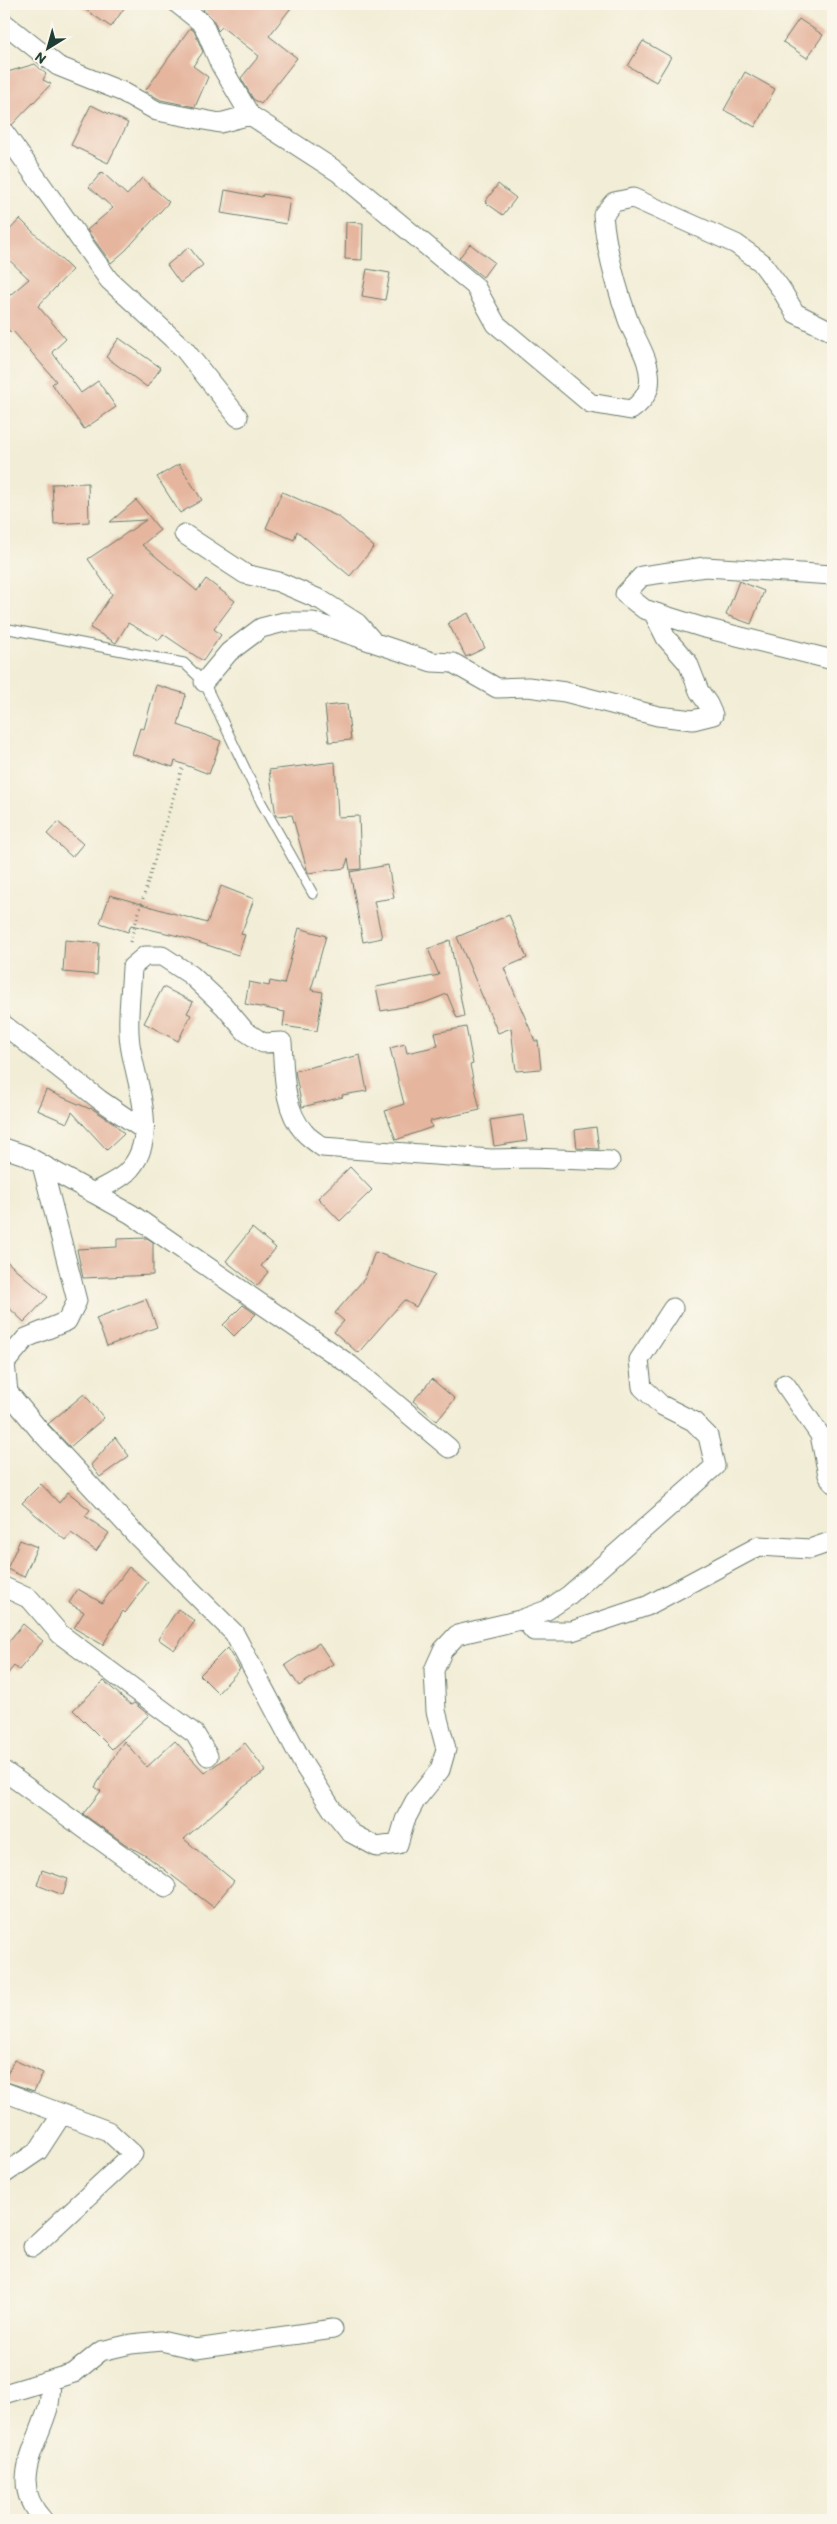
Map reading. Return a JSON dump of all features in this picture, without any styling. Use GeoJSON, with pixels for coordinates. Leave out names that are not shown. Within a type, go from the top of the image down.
{"type":"FeatureCollection","features":[{"type":"Feature","properties":{"kind":"street"},"geometry":{"type":"LineString","coordinates":[[178,4],[203,24],[220,64],[250,115],[338,172],[475,286],[496,324],[556,377],[590,403],[631,410],[639,404],[649,387],[645,356],[627,318],[605,236],[603,216],[614,202],[633,198],[736,244],[761,262],[781,289],[795,313],[833,332]]}},
{"type":"Feature","properties":{"kind":"street"},"geometry":{"type":"LineString","coordinates":[[4,23],[58,66],[122,92],[157,111],[220,123],[250,115]]}},
{"type":"Feature","properties":{"kind":"street"},"geometry":{"type":"LineString","coordinates":[[4,132],[109,280],[184,348],[238,417]]}},
{"type":"Feature","properties":{"kind":"street"},"geometry":{"type":"LineString","coordinates":[[184,534],[245,574],[279,582],[321,600],[357,624],[374,642]]}},
{"type":"Feature","properties":{"kind":"street"},"geometry":{"type":"LineString","coordinates":[[833,575],[705,567],[642,576],[625,594],[644,609],[701,627],[833,660]]}},
{"type":"Feature","properties":{"kind":"street"},"geometry":{"type":"LineString","coordinates":[[204,682],[229,652],[261,628],[284,622],[313,622],[432,662],[453,663],[497,688],[528,687],[565,692],[658,716],[693,720],[713,715],[699,691],[688,663],[666,638],[654,612]]}},
{"type":"Feature","properties":{"kind":"street"},"geometry":{"type":"LineString","coordinates":[[93,1193],[126,1173],[143,1146],[145,1105],[130,1048],[132,967],[145,956],[162,956],[191,975],[224,1006],[245,1030],[263,1043],[282,1042],[284,1080],[294,1114],[303,1132],[322,1147],[491,1159],[532,1158],[610,1161]]}},
{"type":"Feature","properties":{"kind":"street"},"geometry":{"type":"LineString","coordinates":[[4,1025],[100,1100],[144,1130]]}},
{"type":"Feature","properties":{"kind":"street"},"geometry":{"type":"LineString","coordinates":[[4,1148],[42,1165],[131,1214],[350,1365],[450,1448]]}},
{"type":"Feature","properties":{"kind":"street"},"geometry":{"type":"LineString","coordinates":[[42,1165],[77,1301],[67,1321],[26,1338],[5,1363],[8,1392],[40,1431],[138,1538],[234,1633],[305,1767],[332,1809],[351,1833],[377,1847],[398,1844],[405,1820],[415,1801],[440,1770],[446,1749],[436,1711],[434,1670],[443,1650],[457,1636],[524,1619],[547,1610],[568,1596],[715,1466],[708,1436],[693,1421],[661,1405],[642,1387],[639,1360],[673,1308]]}},
{"type":"Feature","properties":{"kind":"street"},"geometry":{"type":"LineString","coordinates":[[785,1384],[820,1434],[828,1475],[833,1483]]}},
{"type":"Feature","properties":{"kind":"street"},"geometry":{"type":"LineString","coordinates":[[524,1619],[534,1631],[572,1630],[646,1606],[759,1546],[810,1549],[833,1541]]}},
{"type":"Feature","properties":{"kind":"street"},"geometry":{"type":"LineString","coordinates":[[4,1586],[30,1598],[60,1634],[195,1734],[208,1756]]}},
{"type":"Feature","properties":{"kind":"street"},"geometry":{"type":"LineString","coordinates":[[4,1770],[166,1887]]}},
{"type":"Feature","properties":{"kind":"street"},"geometry":{"type":"LineString","coordinates":[[4,2092],[108,2130],[133,2154],[33,2247]]}},
{"type":"Feature","properties":{"kind":"street"},"geometry":{"type":"LineString","coordinates":[[4,2174],[38,2151],[62,2114]]}},
{"type":"Feature","properties":{"kind":"street"},"geometry":{"type":"LineString","coordinates":[[4,2394],[74,2373],[101,2352],[130,2344],[161,2341],[196,2349],[333,2329]]}},
{"type":"Feature","properties":{"kind":"street"},"geometry":{"type":"LineString","coordinates":[[43,2520],[31,2507],[24,2478],[49,2406],[51,2380]]}},
{"type":"Feature","properties":{"kind":"lane"},"geometry":{"type":"LineString","coordinates":[[5,630],[184,663],[204,682],[261,802],[313,894]]}},
{"type":"Feature","properties":{"kind":"path"},"geometry":{"type":"LineString","coordinates":[[132,967],[128,948],[182,768]]}},
{"type":"Feature","properties":{"kind":"building"},"geometry":{"type":"Polygon","coordinates":[[[77,4],[127,4],[111,27],[77,4]]]}},
{"type":"Feature","properties":{"kind":"building"},"geometry":{"type":"Polygon","coordinates":[[[208,4],[294,4],[269,36],[297,58],[261,104],[253,99],[241,78],[259,56],[222,27],[218,31],[213,19],[203,10],[208,4]]]}},
{"type":"Feature","properties":{"kind":"building"},"geometry":{"type":"Polygon","coordinates":[[[799,19],[823,35],[807,58],[783,42],[799,19]]]}},
{"type":"Feature","properties":{"kind":"building"},"geometry":{"type":"Polygon","coordinates":[[[190,28],[194,31],[203,52],[193,66],[208,77],[195,107],[161,100],[145,91],[190,28]]]}},
{"type":"Feature","properties":{"kind":"building"},"geometry":{"type":"Polygon","coordinates":[[[643,41],[671,57],[656,82],[628,66],[643,41]]]}},
{"type":"Feature","properties":{"kind":"building"},"geometry":{"type":"Polygon","coordinates":[[[35,64],[46,74],[43,80],[51,84],[12,125],[4,121],[4,73],[35,64]]]}},
{"type":"Feature","properties":{"kind":"building"},"geometry":{"type":"Polygon","coordinates":[[[745,72],[775,89],[755,127],[724,110],[745,72]]]}},
{"type":"Feature","properties":{"kind":"building"},"geometry":{"type":"Polygon","coordinates":[[[91,105],[128,123],[108,163],[71,145],[91,105]]]}},
{"type":"Feature","properties":{"kind":"building"},"geometry":{"type":"Polygon","coordinates":[[[102,172],[127,195],[142,178],[169,202],[126,250],[111,263],[87,230],[113,208],[89,187],[102,172]]]}},
{"type":"Feature","properties":{"kind":"building"},"geometry":{"type":"Polygon","coordinates":[[[498,184],[516,198],[503,215],[485,202],[498,184]]]}},
{"type":"Feature","properties":{"kind":"building"},"geometry":{"type":"Polygon","coordinates":[[[225,190],[262,197],[263,194],[290,198],[286,224],[221,213],[225,190]]]}},
{"type":"Feature","properties":{"kind":"building"},"geometry":{"type":"Polygon","coordinates":[[[20,219],[72,270],[38,306],[66,339],[52,352],[81,393],[98,381],[116,407],[84,429],[52,384],[56,381],[13,331],[11,333],[4,324],[4,300],[29,279],[4,255],[4,236],[20,219]]]}},
{"type":"Feature","properties":{"kind":"building"},"geometry":{"type":"Polygon","coordinates":[[[346,222],[363,223],[362,260],[345,259],[346,222]]]}},
{"type":"Feature","properties":{"kind":"building"},"geometry":{"type":"Polygon","coordinates":[[[470,244],[494,262],[483,277],[459,258],[470,244]]]}},
{"type":"Feature","properties":{"kind":"building"},"geometry":{"type":"Polygon","coordinates":[[[189,247],[203,265],[180,283],[167,265],[189,247]]]}},
{"type":"Feature","properties":{"kind":"building"},"geometry":{"type":"Polygon","coordinates":[[[367,269],[390,273],[385,300],[362,296],[367,269]]]}},
{"type":"Feature","properties":{"kind":"building"},"geometry":{"type":"Polygon","coordinates":[[[119,338],[161,368],[147,387],[106,357],[119,338]]]}},
{"type":"Feature","properties":{"kind":"building"},"geometry":{"type":"Polygon","coordinates":[[[179,464],[202,500],[180,513],[157,477],[179,464]]]}},
{"type":"Feature","properties":{"kind":"building"},"geometry":{"type":"Polygon","coordinates":[[[88,483],[89,522],[54,524],[52,484],[88,483]]]}},
{"type":"Feature","properties":{"kind":"building"},"geometry":{"type":"Polygon","coordinates":[[[282,492],[339,517],[374,547],[350,576],[297,531],[294,540],[266,528],[282,492]]]}},
{"type":"Feature","properties":{"kind":"building"},"geometry":{"type":"Polygon","coordinates":[[[136,500],[160,530],[142,545],[197,591],[206,579],[235,601],[214,629],[221,635],[203,661],[163,634],[159,640],[128,623],[116,643],[90,628],[112,594],[88,559],[146,520],[110,522],[136,500]]]}},
{"type":"Feature","properties":{"kind":"building"},"geometry":{"type":"Polygon","coordinates":[[[739,581],[764,591],[751,624],[726,615],[739,581]]]}},
{"type":"Feature","properties":{"kind":"building"},"geometry":{"type":"Polygon","coordinates":[[[468,613],[485,648],[466,657],[448,623],[468,613]]]}},
{"type":"Feature","properties":{"kind":"building"},"geometry":{"type":"Polygon","coordinates":[[[156,685],[186,694],[178,725],[221,741],[209,774],[175,761],[173,767],[132,754],[140,728],[144,729],[156,685]]]}},
{"type":"Feature","properties":{"kind":"building"},"geometry":{"type":"Polygon","coordinates":[[[347,704],[351,740],[329,742],[325,706],[347,704]]]}},
{"type":"Feature","properties":{"kind":"building"},"geometry":{"type":"Polygon","coordinates":[[[335,762],[338,817],[359,816],[361,869],[350,870],[348,858],[345,868],[308,873],[292,815],[276,816],[269,770],[335,762]]]}},
{"type":"Feature","properties":{"kind":"building"},"geometry":{"type":"Polygon","coordinates":[[[58,822],[83,844],[72,857],[47,834],[58,822]]]}},
{"type":"Feature","properties":{"kind":"building"},"geometry":{"type":"Polygon","coordinates":[[[388,865],[394,898],[374,901],[382,938],[363,942],[350,872],[388,865]]]}},
{"type":"Feature","properties":{"kind":"building"},"geometry":{"type":"Polygon","coordinates":[[[221,886],[254,899],[241,934],[245,935],[238,955],[179,936],[131,925],[128,932],[100,923],[110,895],[207,923],[221,886]]]}},
{"type":"Feature","properties":{"kind":"building"},"geometry":{"type":"Polygon","coordinates":[[[509,915],[527,958],[504,968],[535,1041],[538,1041],[541,1069],[516,1071],[511,1028],[498,1033],[457,937],[509,915]]]}},
{"type":"Feature","properties":{"kind":"building"},"geometry":{"type":"Polygon","coordinates":[[[299,928],[326,936],[311,990],[323,992],[317,1031],[283,1026],[285,1012],[245,1004],[249,982],[269,986],[270,981],[284,984],[299,928]]]}},
{"type":"Feature","properties":{"kind":"building"},"geometry":{"type":"Polygon","coordinates":[[[65,940],[99,943],[97,975],[63,972],[65,940]]]}},
{"type":"Feature","properties":{"kind":"building"},"geometry":{"type":"Polygon","coordinates":[[[450,940],[464,1016],[457,1018],[447,994],[424,1003],[381,1011],[376,987],[439,975],[428,949],[450,940]]]}},
{"type":"Feature","properties":{"kind":"building"},"geometry":{"type":"Polygon","coordinates":[[[163,987],[193,1002],[187,1013],[191,1015],[178,1041],[144,1023],[163,987]]]}},
{"type":"Feature","properties":{"kind":"building"},"geometry":{"type":"Polygon","coordinates":[[[466,1027],[473,1064],[470,1065],[480,1110],[430,1121],[432,1127],[396,1140],[385,1111],[404,1104],[390,1048],[405,1044],[407,1053],[438,1046],[435,1033],[466,1027]]]}},
{"type":"Feature","properties":{"kind":"building"},"geometry":{"type":"Polygon","coordinates":[[[360,1055],[367,1091],[342,1095],[343,1097],[302,1107],[295,1071],[360,1055]]]}},
{"type":"Feature","properties":{"kind":"building"},"geometry":{"type":"Polygon","coordinates":[[[46,1090],[91,1108],[114,1123],[124,1134],[107,1150],[72,1112],[67,1123],[37,1110],[46,1090]]]}},
{"type":"Feature","properties":{"kind":"building"},"geometry":{"type":"Polygon","coordinates":[[[523,1115],[527,1141],[494,1146],[490,1120],[523,1115]]]}},
{"type":"Feature","properties":{"kind":"building"},"geometry":{"type":"Polygon","coordinates":[[[596,1127],[599,1149],[577,1148],[575,1130],[596,1127]]]}},
{"type":"Feature","properties":{"kind":"building"},"geometry":{"type":"Polygon","coordinates":[[[350,1167],[372,1190],[340,1221],[318,1198],[350,1167]]]}},
{"type":"Feature","properties":{"kind":"building"},"geometry":{"type":"Polygon","coordinates":[[[252,1228],[276,1248],[261,1266],[268,1272],[257,1286],[226,1261],[252,1228]]]}},
{"type":"Feature","properties":{"kind":"building"},"geometry":{"type":"Polygon","coordinates":[[[147,1238],[153,1242],[153,1275],[83,1278],[77,1249],[117,1247],[117,1239],[147,1238]]]}},
{"type":"Feature","properties":{"kind":"building"},"geometry":{"type":"Polygon","coordinates":[[[375,1252],[435,1274],[416,1307],[404,1300],[358,1353],[334,1332],[344,1321],[335,1313],[365,1278],[375,1252]]]}},
{"type":"Feature","properties":{"kind":"building"},"geometry":{"type":"Polygon","coordinates":[[[4,1259],[48,1297],[24,1322],[4,1303],[4,1259]]]}},
{"type":"Feature","properties":{"kind":"building"},"geometry":{"type":"Polygon","coordinates":[[[146,1299],[157,1327],[107,1346],[96,1318],[146,1299]]]}},
{"type":"Feature","properties":{"kind":"building"},"geometry":{"type":"Polygon","coordinates":[[[243,1305],[256,1314],[234,1336],[223,1325],[243,1305]]]}},
{"type":"Feature","properties":{"kind":"building"},"geometry":{"type":"Polygon","coordinates":[[[432,1379],[455,1399],[437,1421],[413,1401],[432,1379]]]}},
{"type":"Feature","properties":{"kind":"building"},"geometry":{"type":"Polygon","coordinates":[[[84,1394],[104,1418],[70,1447],[48,1424],[84,1394]]]}},
{"type":"Feature","properties":{"kind":"building"},"geometry":{"type":"Polygon","coordinates":[[[115,1437],[129,1456],[100,1477],[91,1465],[115,1437]]]}},
{"type":"Feature","properties":{"kind":"building"},"geometry":{"type":"Polygon","coordinates":[[[41,1484],[59,1503],[68,1492],[90,1510],[85,1516],[109,1533],[96,1551],[71,1533],[65,1540],[22,1503],[41,1484]]]}},
{"type":"Feature","properties":{"kind":"building"},"geometry":{"type":"Polygon","coordinates":[[[20,1540],[37,1547],[24,1577],[7,1569],[20,1540]]]}},
{"type":"Feature","properties":{"kind":"building"},"geometry":{"type":"Polygon","coordinates":[[[129,1567],[148,1582],[125,1613],[123,1611],[103,1645],[74,1628],[84,1612],[69,1603],[78,1589],[102,1603],[129,1567]]]}},
{"type":"Feature","properties":{"kind":"building"},"geometry":{"type":"Polygon","coordinates":[[[178,1609],[195,1621],[174,1650],[158,1639],[178,1609]]]}},
{"type":"Feature","properties":{"kind":"building"},"geometry":{"type":"Polygon","coordinates":[[[23,1624],[43,1641],[19,1670],[14,1666],[4,1678],[4,1647],[23,1624]]]}},
{"type":"Feature","properties":{"kind":"building"},"geometry":{"type":"Polygon","coordinates":[[[319,1643],[333,1664],[299,1686],[285,1665],[319,1643]]]}},
{"type":"Feature","properties":{"kind":"building"},"geometry":{"type":"Polygon","coordinates":[[[227,1648],[240,1669],[218,1693],[200,1675],[227,1648]]]}},
{"type":"Feature","properties":{"kind":"building"},"geometry":{"type":"Polygon","coordinates":[[[104,1681],[131,1705],[134,1703],[149,1715],[112,1749],[73,1710],[104,1681]]]}},
{"type":"Feature","properties":{"kind":"building"},"geometry":{"type":"Polygon","coordinates":[[[124,1741],[147,1767],[175,1741],[205,1773],[245,1743],[266,1771],[242,1788],[184,1839],[234,1881],[213,1907],[148,1857],[125,1844],[83,1814],[101,1791],[95,1787],[124,1741]]]}},
{"type":"Feature","properties":{"kind":"building"},"geometry":{"type":"Polygon","coordinates":[[[42,1870],[68,1879],[63,1895],[37,1885],[42,1870]]]}},
{"type":"Feature","properties":{"kind":"building"},"geometry":{"type":"Polygon","coordinates":[[[14,2060],[43,2073],[34,2091],[4,2081],[14,2060]]]}}]}
